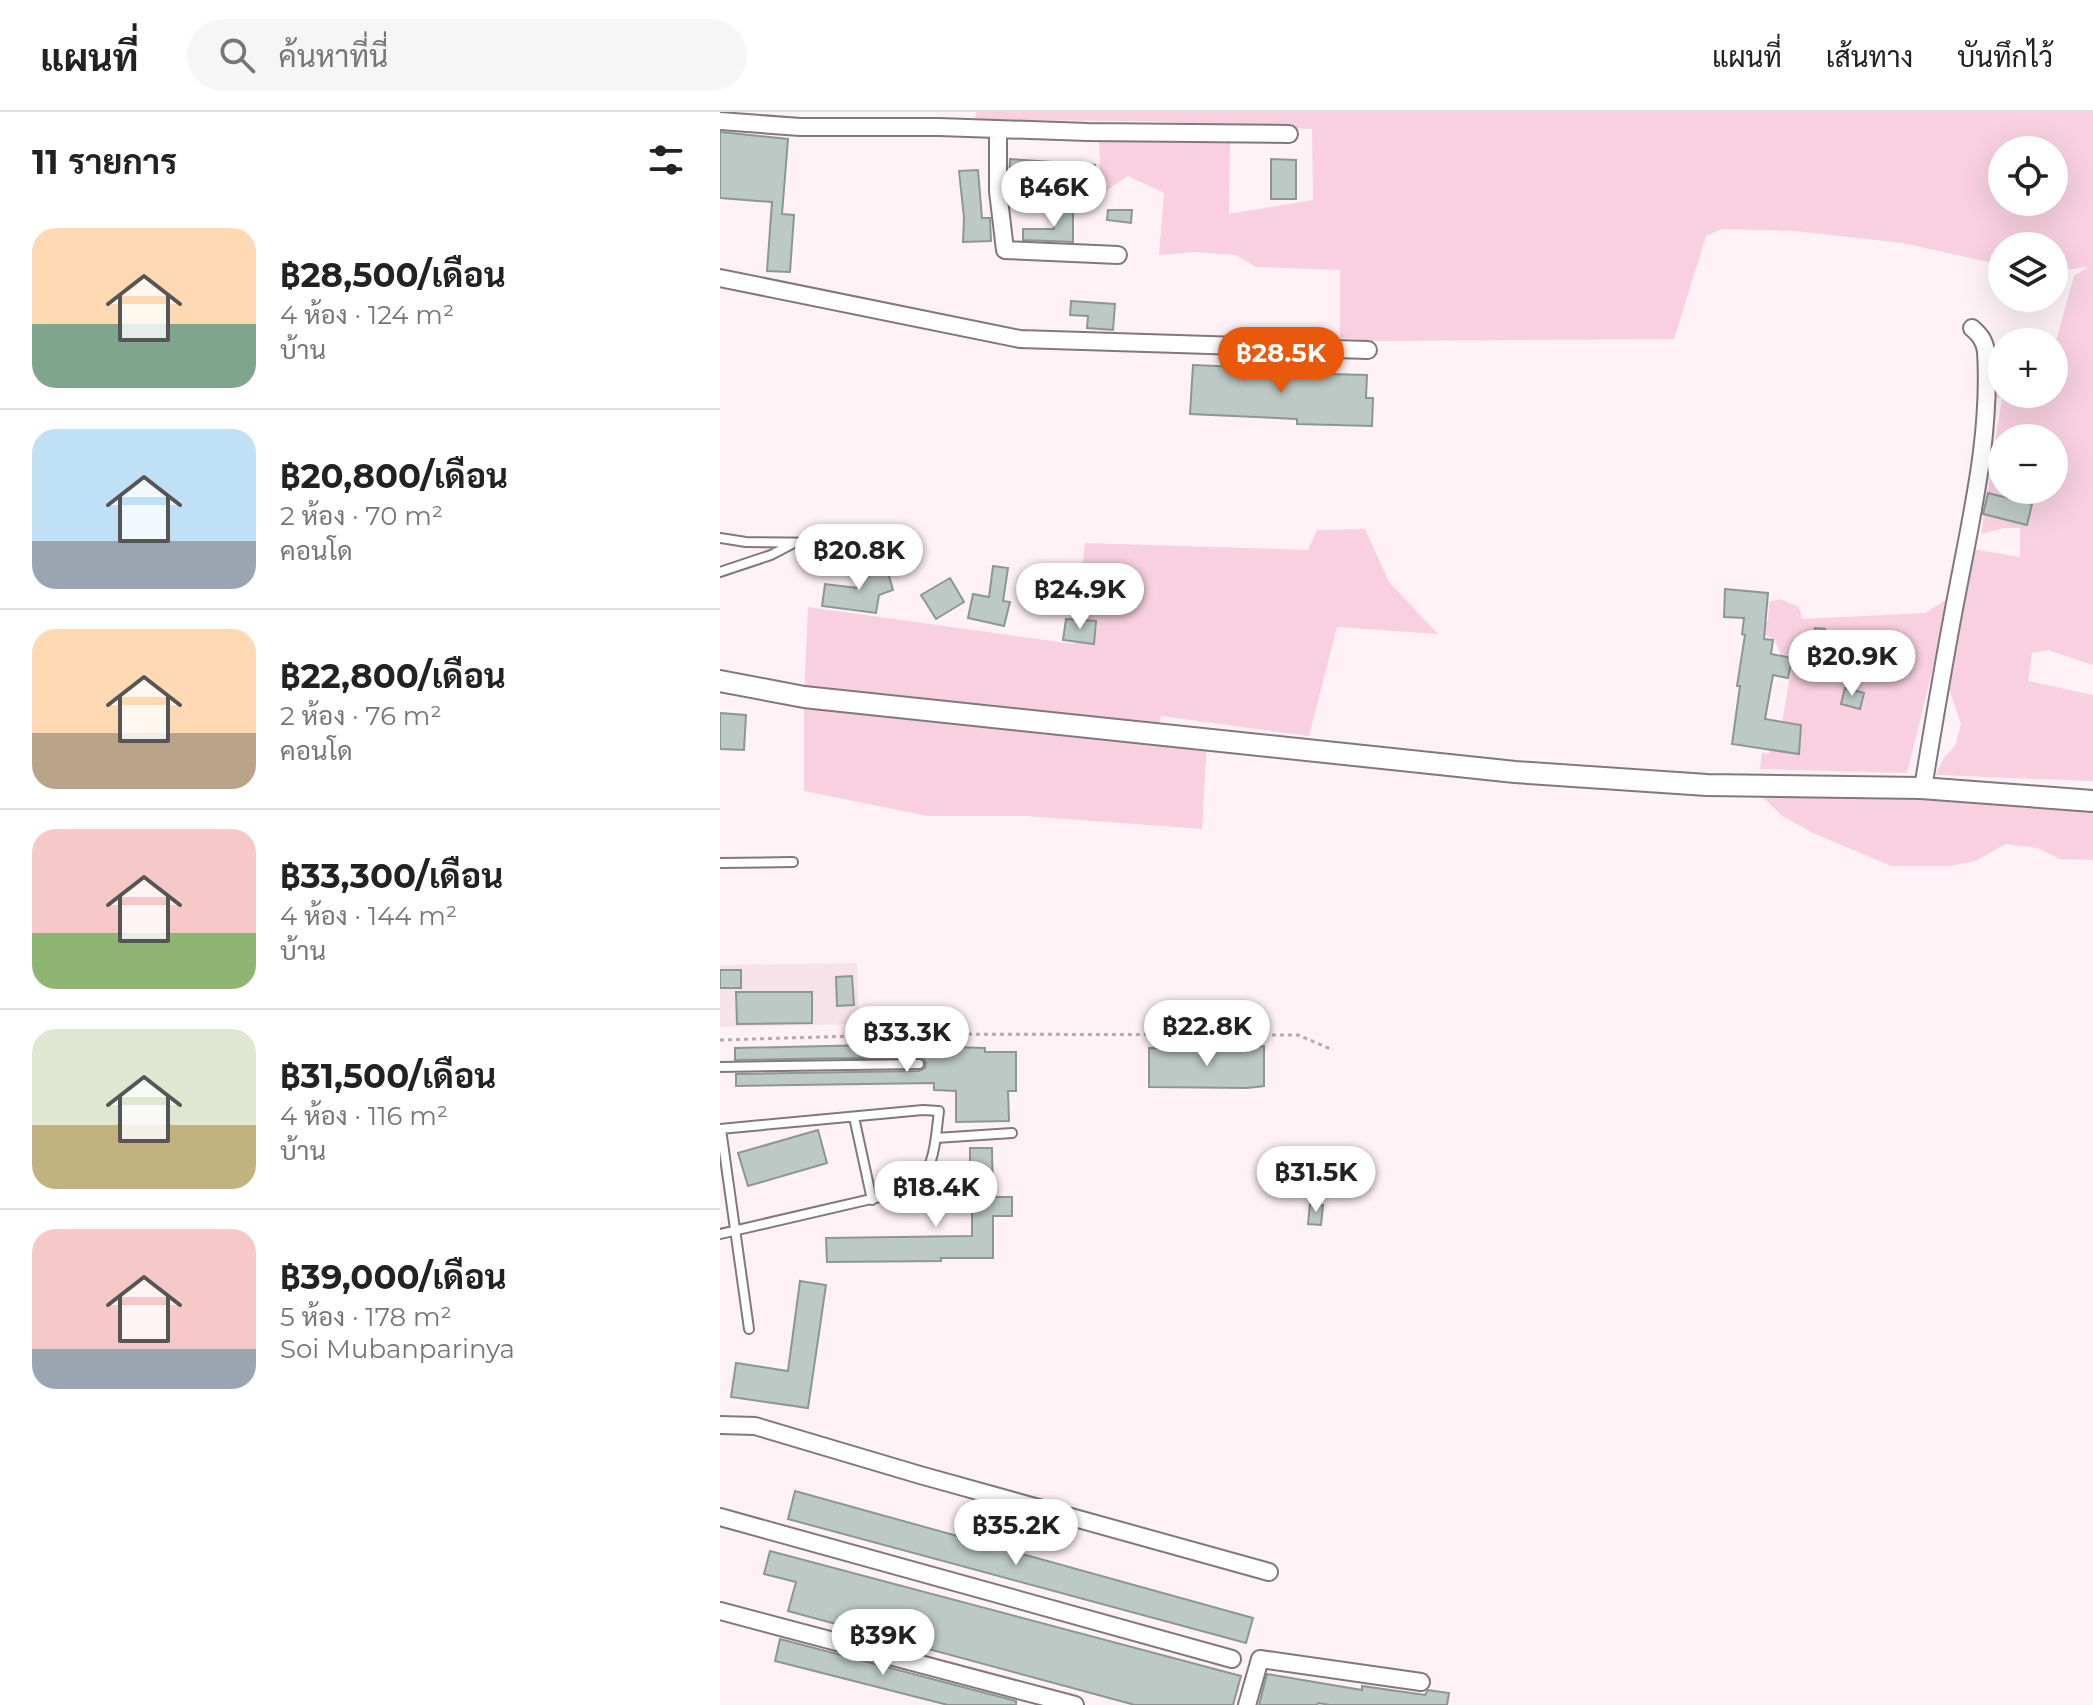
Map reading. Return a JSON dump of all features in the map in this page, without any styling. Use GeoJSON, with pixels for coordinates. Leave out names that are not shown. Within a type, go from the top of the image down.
{"type":"FeatureCollection","features":[{"type":"Feature","properties":{"kind":"street"},"geometry":{"type":"LineString","coordinates":[[720,121],[800,127],[1289,134]]}},
{"type":"Feature","properties":{"kind":"street"},"geometry":{"type":"LineString","coordinates":[[998,129],[998,191],[1005,250],[1118,255]]}},
{"type":"Feature","properties":{"kind":"street"},"geometry":{"type":"LineString","coordinates":[[720,278],[1020,339],[1368,350]]}},
{"type":"Feature","properties":{"kind":"street"},"geometry":{"type":"LineString","coordinates":[[1923,788],[1986,429],[1986,351],[1980,334],[1972,328]]}},
{"type":"Feature","properties":{"kind":"street"},"geometry":{"type":"LineString","coordinates":[[720,681],[804,697],[1515,772],[1707,785],[1923,788],[2093,801]]}},
{"type":"Feature","properties":{"kind":"street"},"geometry":{"type":"LineString","coordinates":[[720,1425],[755,1426],[1269,1572]]}},
{"type":"Feature","properties":{"kind":"street"},"geometry":{"type":"LineString","coordinates":[[720,1517],[1232,1659]]}},
{"type":"Feature","properties":{"kind":"street"},"geometry":{"type":"LineString","coordinates":[[720,1611],[1075,1705]]}},
{"type":"Feature","properties":{"kind":"street"},"geometry":{"type":"LineString","coordinates":[[1247,1705],[1260,1659],[1421,1682]]}},
{"type":"Feature","properties":{"kind":"lane"},"geometry":{"type":"LineString","coordinates":[[720,538],[746,542],[839,543]]}},
{"type":"Feature","properties":{"kind":"lane"},"geometry":{"type":"LineString","coordinates":[[720,572],[771,555],[795,542]]}},
{"type":"Feature","properties":{"kind":"lane"},"geometry":{"type":"LineString","coordinates":[[720,863],[793,862]]}},
{"type":"Feature","properties":{"kind":"lane"},"geometry":{"type":"LineString","coordinates":[[720,1067],[919,1064]]}},
{"type":"Feature","properties":{"kind":"lane"},"geometry":{"type":"LineString","coordinates":[[720,1234],[735,1230],[872,1200],[910,1190],[923,1181],[933,1154],[939,1111],[720,1129],[735,1230],[749,1329]]}},
{"type":"Feature","properties":{"kind":"lane"},"geometry":{"type":"LineString","coordinates":[[854,1117],[872,1200]]}},
{"type":"Feature","properties":{"kind":"lane"},"geometry":{"type":"LineString","coordinates":[[936,1138],[1012,1133]]}},
{"type":"Feature","properties":{"kind":"path"},"geometry":{"type":"LineString","coordinates":[[720,1040],[923,1034],[1298,1035],[1333,1050]]}},
{"type":"Feature","properties":{"kind":"shaded area"},"geometry":{"type":"Polygon","coordinates":[[[977,112],[2093,112],[2093,665],[2048,650],[2032,653],[2028,681],[2093,695],[2093,781],[1935,775],[1955,746],[1961,724],[1945,677],[1972,549],[2020,557],[2020,528],[2004,528],[1981,534],[1988,489],[1988,504],[2068,504],[2068,424],[1998,424],[2000,408],[2068,408],[2068,328],[2060,328],[2064,312],[2068,312],[2074,276],[2088,267],[2068,270],[2068,232],[1988,232],[1988,262],[1903,243],[1794,231],[1722,229],[1706,236],[1674,339],[1373,341],[1340,338],[1340,270],[1256,267],[1236,255],[1196,252],[1159,255],[1164,193],[1128,176],[1101,194],[1099,136],[1230,136],[1229,214],[1313,200],[1312,129],[1147,121],[974,120],[977,112]]]}},
{"type":"Feature","properties":{"kind":"shaded area"},"geometry":{"type":"Polygon","coordinates":[[[1981,347],[1988,348],[1988,397],[1978,396],[1981,347]]]}},
{"type":"Feature","properties":{"kind":"shaded area"},"geometry":{"type":"Polygon","coordinates":[[[1365,529],[1389,582],[1438,634],[1337,627],[1309,736],[1161,716],[1157,733],[1207,740],[1202,829],[1026,816],[928,816],[804,791],[808,607],[1074,644],[1085,543],[1308,550],[1317,530],[1365,529]]]}},
{"type":"Feature","properties":{"kind":"shaded area"},"geometry":{"type":"Polygon","coordinates":[[[1780,599],[1799,607],[1802,619],[1925,613],[1947,599],[1907,773],[1760,769],[1762,753],[1773,751],[1782,722],[1793,658],[1781,655],[1774,639],[1753,629],[1768,621],[1769,602],[1780,599]]]}},
{"type":"Feature","properties":{"kind":"shaded area"},"geometry":{"type":"Polygon","coordinates":[[[1762,796],[1935,797],[2093,811],[2093,860],[2059,859],[2038,848],[2006,844],[1975,861],[1950,866],[1891,866],[1813,833],[1781,815],[1762,796]]]}},
{"type":"Feature","properties":{"kind":"shaded area"},"geometry":{"type":"Polygon","coordinates":[[[857,963],[859,1024],[720,1027],[720,965],[857,963]]]}},
{"type":"Feature","properties":{"kind":"building"},"geometry":{"type":"Polygon","coordinates":[[[720,132],[788,139],[782,214],[794,215],[790,272],[767,271],[772,202],[720,198],[720,132]]]}},
{"type":"Feature","properties":{"kind":"building"},"geometry":{"type":"Polygon","coordinates":[[[1010,159],[1095,165],[1094,192],[1009,185],[1010,159]]]}},
{"type":"Feature","properties":{"kind":"building"},"geometry":{"type":"Polygon","coordinates":[[[1271,159],[1296,160],[1296,199],[1271,199],[1271,159]]]}},
{"type":"Feature","properties":{"kind":"building"},"geometry":{"type":"Polygon","coordinates":[[[978,170],[982,218],[990,218],[991,241],[963,242],[959,171],[978,170]]]}},
{"type":"Feature","properties":{"kind":"building"},"geometry":{"type":"Polygon","coordinates":[[[1108,210],[1132,210],[1131,223],[1107,220],[1108,210]]]}},
{"type":"Feature","properties":{"kind":"building"},"geometry":{"type":"Polygon","coordinates":[[[1053,211],[1073,211],[1073,242],[1023,240],[1023,229],[1054,229],[1053,211]]]}},
{"type":"Feature","properties":{"kind":"building"},"geometry":{"type":"Polygon","coordinates":[[[1071,301],[1115,304],[1113,330],[1087,328],[1088,316],[1070,315],[1071,301]]]}},
{"type":"Feature","properties":{"kind":"building"},"geometry":{"type":"Polygon","coordinates":[[[1193,365],[1289,369],[1289,373],[1367,375],[1366,398],[1373,398],[1372,426],[1297,424],[1297,419],[1190,414],[1193,365]]]}},
{"type":"Feature","properties":{"kind":"building"},"geometry":{"type":"Polygon","coordinates":[[[1988,493],[1988,504],[2032,504],[2027,525],[1983,514],[1988,493]]]}},
{"type":"Feature","properties":{"kind":"building"},"geometry":{"type":"Polygon","coordinates":[[[886,566],[893,590],[879,595],[876,613],[822,606],[825,584],[858,588],[855,576],[886,566]]]}},
{"type":"Feature","properties":{"kind":"building"},"geometry":{"type":"Polygon","coordinates":[[[993,566],[1008,568],[1003,601],[1010,602],[1004,626],[968,618],[973,594],[989,597],[993,566]]]}},
{"type":"Feature","properties":{"kind":"building"},"geometry":{"type":"Polygon","coordinates":[[[950,578],[964,602],[936,619],[921,595],[950,578]]]}},
{"type":"Feature","properties":{"kind":"building"},"geometry":{"type":"Polygon","coordinates":[[[1052,583],[1079,587],[1077,606],[1049,602],[1052,583]]]}},
{"type":"Feature","properties":{"kind":"building"},"geometry":{"type":"Polygon","coordinates":[[[1725,589],[1768,593],[1764,639],[1773,640],[1771,654],[1792,658],[1788,678],[1773,675],[1765,719],[1801,725],[1799,754],[1732,744],[1745,635],[1742,634],[1744,618],[1724,617],[1725,589]]]}},
{"type":"Feature","properties":{"kind":"building"},"geometry":{"type":"Polygon","coordinates":[[[1066,619],[1096,621],[1094,644],[1063,640],[1066,619]]]}},
{"type":"Feature","properties":{"kind":"building"},"geometry":{"type":"Polygon","coordinates":[[[1815,628],[1825,629],[1824,638],[1884,635],[1884,648],[1844,649],[1844,655],[1826,657],[1805,654],[1807,636],[1813,636],[1815,628]]]}},
{"type":"Feature","properties":{"kind":"building"},"geometry":{"type":"Polygon","coordinates":[[[1845,688],[1864,693],[1860,709],[1841,704],[1845,688]]]}},
{"type":"Feature","properties":{"kind":"building"},"geometry":{"type":"Polygon","coordinates":[[[720,713],[746,715],[744,750],[720,749],[720,713]]]}},
{"type":"Feature","properties":{"kind":"building"},"geometry":{"type":"Polygon","coordinates":[[[720,970],[741,970],[741,988],[720,988],[720,970]]]}},
{"type":"Feature","properties":{"kind":"building"},"geometry":{"type":"Polygon","coordinates":[[[852,976],[854,1005],[837,1006],[836,977],[852,976]]]}},
{"type":"Feature","properties":{"kind":"building"},"geometry":{"type":"Polygon","coordinates":[[[736,992],[812,992],[812,1023],[737,1024],[736,992]]]}},
{"type":"Feature","properties":{"kind":"building"},"geometry":{"type":"Polygon","coordinates":[[[916,1044],[916,1050],[955,1050],[955,1047],[985,1048],[985,1052],[1016,1052],[1016,1091],[1008,1091],[1009,1121],[956,1122],[956,1091],[934,1090],[934,1083],[736,1086],[736,1074],[919,1071],[925,1068],[926,1063],[919,1057],[735,1060],[735,1048],[916,1044]]]}},
{"type":"Feature","properties":{"kind":"building"},"geometry":{"type":"Polygon","coordinates":[[[1264,1046],[1264,1086],[1149,1087],[1149,1048],[1251,1049],[1264,1046]]]}},
{"type":"Feature","properties":{"kind":"building"},"geometry":{"type":"Polygon","coordinates":[[[818,1130],[827,1163],[748,1186],[738,1153],[818,1130]]]}},
{"type":"Feature","properties":{"kind":"building"},"geometry":{"type":"Polygon","coordinates":[[[970,1148],[992,1148],[993,1197],[1012,1197],[1012,1216],[993,1216],[993,1258],[827,1262],[826,1238],[972,1236],[970,1148]]]}},
{"type":"Feature","properties":{"kind":"building"},"geometry":{"type":"Polygon","coordinates":[[[1310,1204],[1323,1205],[1321,1225],[1308,1224],[1310,1204]]]}},
{"type":"Feature","properties":{"kind":"building"},"geometry":{"type":"Polygon","coordinates":[[[800,1281],[826,1285],[808,1408],[731,1397],[736,1363],[788,1371],[800,1281]]]}},
{"type":"Feature","properties":{"kind":"building"},"geometry":{"type":"Polygon","coordinates":[[[795,1491],[1253,1618],[1246,1643],[788,1519],[795,1491]]]}},
{"type":"Feature","properties":{"kind":"building"},"geometry":{"type":"Polygon","coordinates":[[[770,1551],[1241,1676],[1233,1705],[1135,1705],[788,1611],[796,1582],[764,1574],[770,1551]]]}},
{"type":"Feature","properties":{"kind":"building"},"geometry":{"type":"Polygon","coordinates":[[[780,1639],[1016,1701],[1016,1705],[948,1705],[775,1661],[780,1639]]]}},
{"type":"Feature","properties":{"kind":"building"},"geometry":{"type":"Polygon","coordinates":[[[1267,1674],[1362,1690],[1362,1686],[1425,1695],[1428,1690],[1449,1693],[1447,1705],[1259,1705],[1267,1674]]]}}]}
